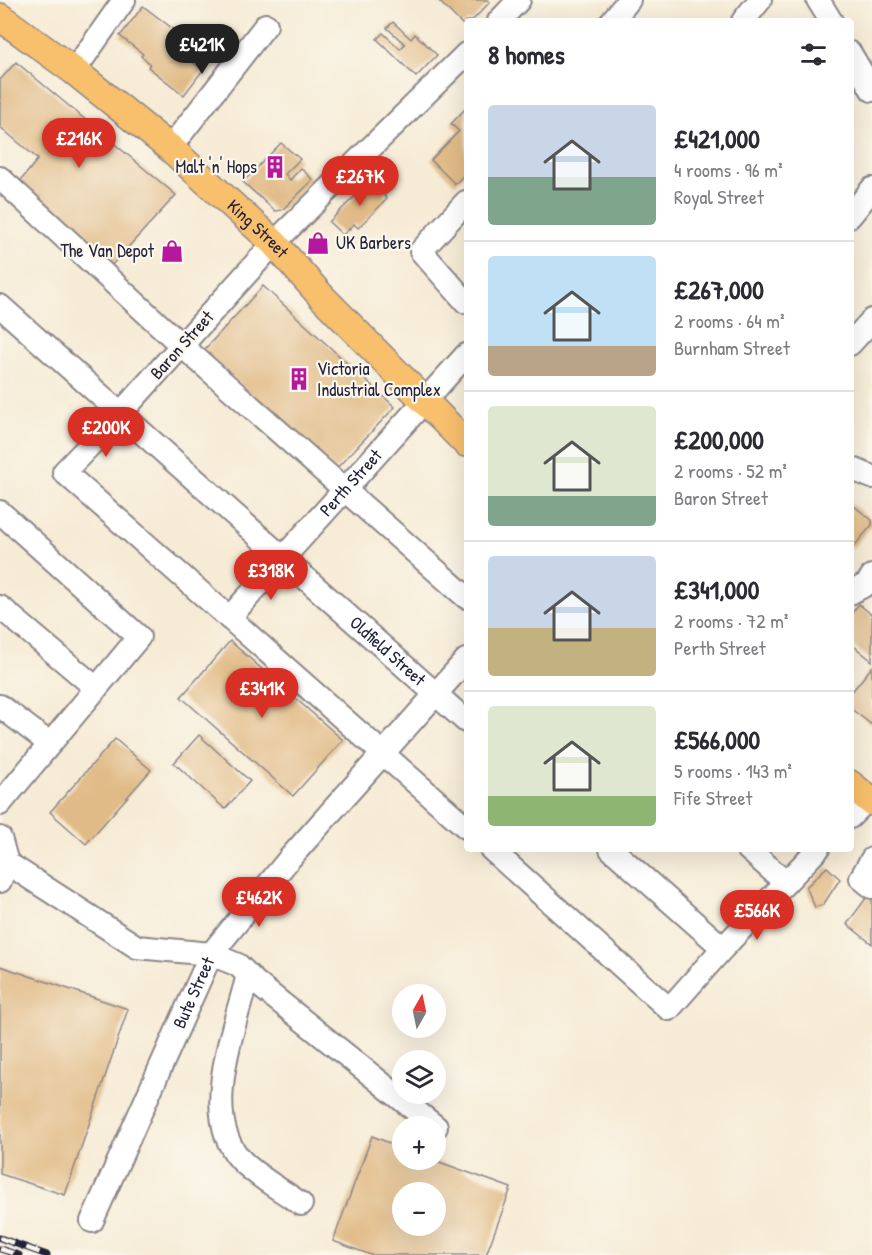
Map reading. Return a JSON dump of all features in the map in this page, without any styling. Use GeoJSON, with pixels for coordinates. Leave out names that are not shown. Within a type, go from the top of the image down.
{"type":"FeatureCollection","features":[{"type":"Feature","properties":{"kind":"main road","name":"King Street"},"geometry":{"type":"LineString","coordinates":[[0,16],[74,71],[170,148],[274,243],[464,441]]}},
{"type":"Feature","properties":{"kind":"street"},"geometry":{"type":"LineString","coordinates":[[74,71],[124,0]]}},
{"type":"Feature","properties":{"kind":"street"},"geometry":{"type":"LineString","coordinates":[[502,18],[519,0]]}},
{"type":"Feature","properties":{"kind":"street"},"geometry":{"type":"LineString","coordinates":[[614,18],[629,0]]}},
{"type":"Feature","properties":{"kind":"street"},"geometry":{"type":"LineString","coordinates":[[745,18],[760,0]]}},
{"type":"Feature","properties":{"kind":"street"},"geometry":{"type":"LineString","coordinates":[[818,0],[829,18]]}},
{"type":"Feature","properties":{"kind":"street"},"geometry":{"type":"LineString","coordinates":[[170,148],[266,25]]}},
{"type":"Feature","properties":{"kind":"street","name":"Baron Street"},"geometry":{"type":"LineString","coordinates":[[229,618],[64,472],[119,415],[274,243],[464,56]]}},
{"type":"Feature","properties":{"kind":"street"},"geometry":{"type":"LineString","coordinates":[[854,62],[872,90]]}},
{"type":"Feature","properties":{"kind":"street"},"geometry":{"type":"LineString","coordinates":[[0,178],[181,345],[464,595]]}},
{"type":"Feature","properties":{"kind":"street"},"geometry":{"type":"LineString","coordinates":[[854,211],[872,189]]}},
{"type":"Feature","properties":{"kind":"street"},"geometry":{"type":"LineString","coordinates":[[464,204],[421,251],[464,301]]}},
{"type":"Feature","properties":{"kind":"street","name":"Oldfield Street"},"geometry":{"type":"LineString","coordinates":[[0,306],[119,415],[464,720]]}},
{"type":"Feature","properties":{"kind":"street"},"geometry":{"type":"LineString","coordinates":[[854,340],[872,320]]}},
{"type":"Feature","properties":{"kind":"street","name":"Perth Street"},"geometry":{"type":"LineString","coordinates":[[229,618],[464,357]]}},
{"type":"Feature","properties":{"kind":"street"},"geometry":{"type":"LineString","coordinates":[[854,470],[872,477]]}},
{"type":"Feature","properties":{"kind":"street"},"geometry":{"type":"LineString","coordinates":[[0,512],[139,637],[0,804]]}},
{"type":"Feature","properties":{"kind":"street"},"geometry":{"type":"LineString","coordinates":[[854,591],[867,584],[872,576]]}},
{"type":"Feature","properties":{"kind":"street"},"geometry":{"type":"LineString","coordinates":[[0,607],[96,688]]}},
{"type":"Feature","properties":{"kind":"street"},"geometry":{"type":"LineString","coordinates":[[229,618],[464,825]]}},
{"type":"Feature","properties":{"kind":"street","name":"Bute Street"},"geometry":{"type":"LineString","coordinates":[[92,1221],[211,954],[383,752],[464,662]]}},
{"type":"Feature","properties":{"kind":"street"},"geometry":{"type":"LineString","coordinates":[[0,706],[50,744]]}},
{"type":"Feature","properties":{"kind":"street"},"geometry":{"type":"LineString","coordinates":[[0,838],[3,872],[137,947],[211,954],[238,965],[422,1116]]}},
{"type":"Feature","properties":{"kind":"street"},"geometry":{"type":"LineString","coordinates":[[494,852],[669,1009],[723,948],[815,852]]}},
{"type":"Feature","properties":{"kind":"street"},"geometry":{"type":"LineString","coordinates":[[614,852],[723,948]]}},
{"type":"Feature","properties":{"kind":"street"},"geometry":{"type":"LineString","coordinates":[[751,852],[785,882]]}},
{"type":"Feature","properties":{"kind":"street"},"geometry":{"type":"LineString","coordinates":[[872,859],[861,878],[872,887]]}},
{"type":"Feature","properties":{"kind":"street"},"geometry":{"type":"LineString","coordinates":[[248,975],[225,1070],[220,1111],[227,1140],[242,1161],[301,1204]]}},
{"type":"Feature","properties":{"kind":"building"},"geometry":{"type":"Polygon","coordinates":[[[438,0],[487,0],[490,2],[475,18],[464,18],[464,26],[438,0]]]}},
{"type":"Feature","properties":{"kind":"building"},"geometry":{"type":"Polygon","coordinates":[[[143,6],[198,48],[190,60],[203,70],[184,95],[148,67],[150,64],[141,56],[143,54],[120,36],[143,6]]]}},
{"type":"Feature","properties":{"kind":"building"},"geometry":{"type":"Polygon","coordinates":[[[393,22],[411,39],[415,34],[437,55],[416,77],[377,39],[383,33],[400,49],[405,44],[387,28],[393,22]]]}},
{"type":"Feature","properties":{"kind":"building"},"geometry":{"type":"Polygon","coordinates":[[[16,62],[176,195],[109,268],[18,184],[38,159],[0,127],[0,80],[16,62]]]}},
{"type":"Feature","properties":{"kind":"building"},"geometry":{"type":"Polygon","coordinates":[[[464,110],[464,175],[455,184],[431,160],[459,131],[451,124],[464,110]]]}},
{"type":"Feature","properties":{"kind":"building","name":"Malt 'n' Hops"},"geometry":{"type":"Polygon","coordinates":[[[281,143],[300,159],[285,174],[290,180],[301,168],[313,180],[282,210],[275,211],[243,182],[281,143]]]}},
{"type":"Feature","properties":{"kind":"building"},"geometry":{"type":"Polygon","coordinates":[[[373,178],[387,192],[384,196],[387,199],[358,228],[354,224],[343,235],[329,222],[373,178]]]}},
{"type":"Feature","properties":{"kind":"building","name":"Victoria Industrial Complex"},"geometry":{"type":"Polygon","coordinates":[[[263,286],[395,407],[335,470],[203,351],[263,286]]]}},
{"type":"Feature","properties":{"kind":"building"},"geometry":{"type":"Polygon","coordinates":[[[854,506],[872,520],[872,525],[854,546],[854,506]]]}},
{"type":"Feature","properties":{"kind":"building"},"geometry":{"type":"Polygon","coordinates":[[[859,604],[872,615],[872,661],[854,646],[854,610],[859,604]]]}},
{"type":"Feature","properties":{"kind":"building"},"geometry":{"type":"Polygon","coordinates":[[[230,641],[343,740],[293,796],[181,697],[230,641]]]}},
{"type":"Feature","properties":{"kind":"building"},"geometry":{"type":"Polygon","coordinates":[[[872,667],[872,725],[854,711],[854,689],[872,667]]]}},
{"type":"Feature","properties":{"kind":"building"},"geometry":{"type":"Polygon","coordinates":[[[199,735],[250,781],[225,809],[174,763],[199,735]]]}},
{"type":"Feature","properties":{"kind":"building"},"geometry":{"type":"Polygon","coordinates":[[[115,739],[151,770],[86,844],[50,812],[115,739]]]}},
{"type":"Feature","properties":{"kind":"building"},"geometry":{"type":"Polygon","coordinates":[[[827,867],[840,879],[823,905],[815,907],[806,887],[827,867]]]}},
{"type":"Feature","properties":{"kind":"building"},"geometry":{"type":"Polygon","coordinates":[[[872,890],[872,944],[847,924],[872,890]]]}},
{"type":"Feature","properties":{"kind":"building"},"geometry":{"type":"Polygon","coordinates":[[[0,966],[128,1009],[65,1195],[0,1174],[0,966]]]}},
{"type":"Feature","properties":{"kind":"building"},"geometry":{"type":"Polygon","coordinates":[[[372,1136],[392,1144],[392,1170],[446,1170],[446,1164],[511,1188],[486,1255],[371,1255],[333,1241],[372,1136]]]}},
{"type":"Feature","properties":{"kind":"railway"},"geometry":{"type":"LineString","coordinates":[[0,1238],[47,1255]]}},
{"type":"Feature","properties":{"kind":"railway"},"geometry":{"type":"LineString","coordinates":[[0,1249],[19,1255]]}},
{"type":"Feature","properties":{"kind":"place","name":"Malt 'n' Hops"},"geometry":{"type":"Point","coordinates":[275,167]}},
{"type":"Feature","properties":{"kind":"place","name":"UK Barbers"},"geometry":{"type":"Point","coordinates":[318,243]}},
{"type":"Feature","properties":{"kind":"place","name":"The Van Depot"},"geometry":{"type":"Point","coordinates":[172,251]}},
{"type":"Feature","properties":{"kind":"place","name":"Victoria Industrial Complex"},"geometry":{"type":"Point","coordinates":[299,379]}}]}
